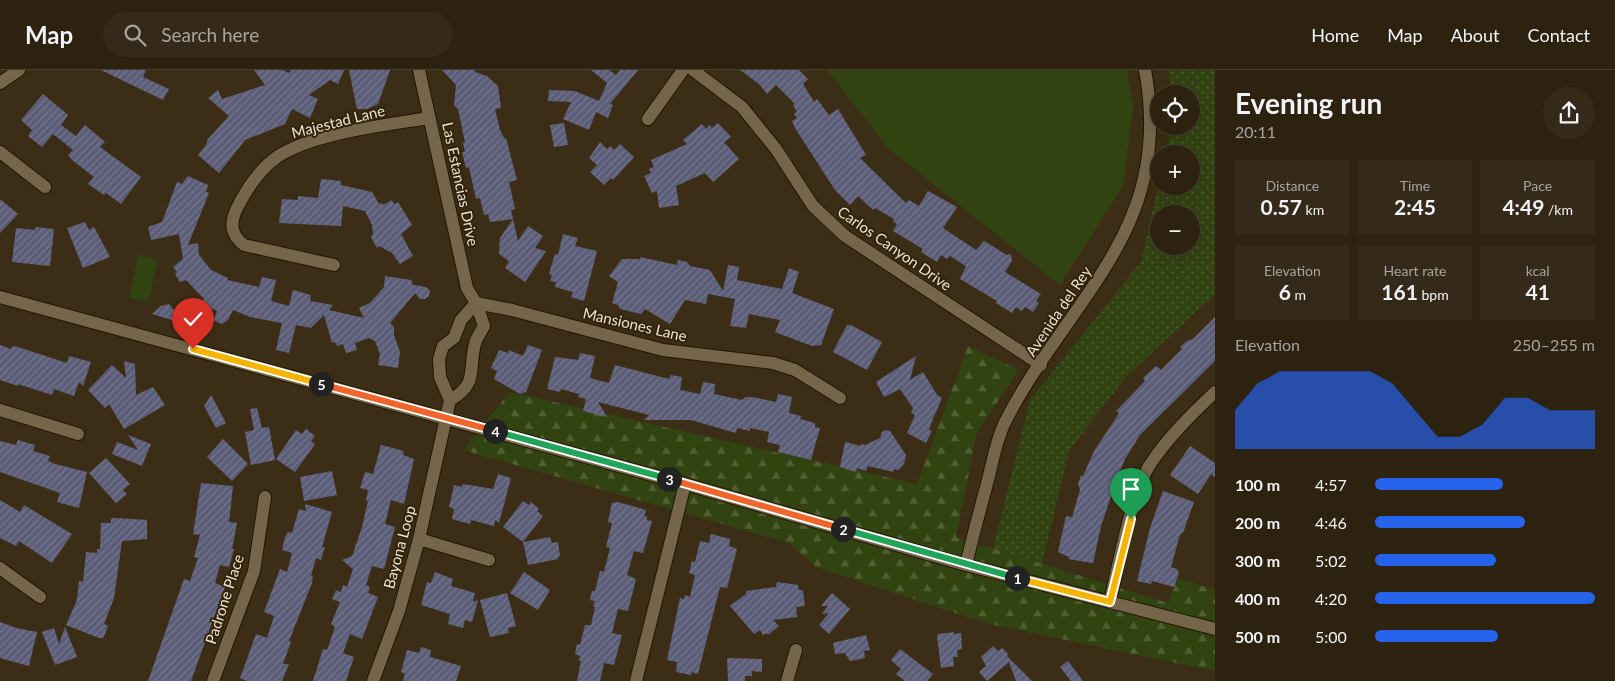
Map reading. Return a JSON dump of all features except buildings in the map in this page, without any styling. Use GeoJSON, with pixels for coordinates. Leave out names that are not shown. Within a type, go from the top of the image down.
{"type":"FeatureCollection","features":[{"type":"Feature","properties":{"kind":"street"},"geometry":{"type":"LineString","coordinates":[[0,82],[19,70]]}},
{"type":"Feature","properties":{"kind":"street","name":"Las Estancias Drive"},"geometry":{"type":"LineString","coordinates":[[419,70],[467,288],[476,303],[484,326],[475,344],[470,380],[461,394],[450,400]]}},
{"type":"Feature","properties":{"kind":"street"},"geometry":{"type":"LineString","coordinates":[[648,119],[683,70]]}},
{"type":"Feature","properties":{"kind":"street","name":"Carlos Canyon Drive"},"geometry":{"type":"LineString","coordinates":[[693,70],[742,107],[776,149],[813,206],[826,220],[845,236],[1041,365]]}},
{"type":"Feature","properties":{"kind":"street","name":"Avenida del Rey"},"geometry":{"type":"LineString","coordinates":[[966,565],[1004,424],[1110,262],[1133,214],[1142,187],[1149,149],[1150,105],[1145,70]]}},
{"type":"Feature","properties":{"kind":"street","name":"Majestad Lane"},"geometry":{"type":"LineString","coordinates":[[334,265],[244,245],[235,236],[232,225],[243,196],[268,165],[291,149],[354,132],[429,118]]}},
{"type":"Feature","properties":{"kind":"street"},"geometry":{"type":"LineString","coordinates":[[0,152],[45,187]]}},
{"type":"Feature","properties":{"kind":"street"},"geometry":{"type":"LineString","coordinates":[[0,297],[446,417],[966,565],[1215,629]]}},
{"type":"Feature","properties":{"kind":"street"},"geometry":{"type":"LineString","coordinates":[[446,417],[450,400],[440,377],[439,359],[443,346],[454,338],[461,320],[476,303]]}},
{"type":"Feature","properties":{"kind":"street","name":"Mansiones Lane"},"geometry":{"type":"LineString","coordinates":[[476,303],[512,310],[663,350],[773,363],[795,370],[840,398]]}},
{"type":"Feature","properties":{"kind":"street"},"geometry":{"type":"LineString","coordinates":[[454,338],[475,344]]}},
{"type":"Feature","properties":{"kind":"street"},"geometry":{"type":"LineString","coordinates":[[1110,602],[1137,495],[1150,464],[1175,431],[1215,392]]}},
{"type":"Feature","properties":{"kind":"street"},"geometry":{"type":"LineString","coordinates":[[0,410],[78,434]]}},
{"type":"Feature","properties":{"kind":"street","name":"Bayona Loop"},"geometry":{"type":"LineString","coordinates":[[372,681],[399,611],[419,539],[446,417]]}},
{"type":"Feature","properties":{"kind":"street"},"geometry":{"type":"LineString","coordinates":[[636,681],[686,484]]}},
{"type":"Feature","properties":{"kind":"street","name":"Padrone Place"},"geometry":{"type":"LineString","coordinates":[[213,681],[254,572],[265,497]]}},
{"type":"Feature","properties":{"kind":"street"},"geometry":{"type":"LineString","coordinates":[[419,539],[488,560]]}},
{"type":"Feature","properties":{"kind":"street"},"geometry":{"type":"LineString","coordinates":[[0,568],[40,597]]}},
{"type":"Feature","properties":{"kind":"street"},"geometry":{"type":"LineString","coordinates":[[787,681],[796,650]]}},
{"type":"Feature","properties":{"kind":"green space"},"geometry":{"type":"Polygon","coordinates":[[[827,70],[1127,70],[1133,106],[1123,186],[1060,285],[888,148],[827,70]]]}},
{"type":"Feature","properties":{"kind":"green space"},"geometry":{"type":"Polygon","coordinates":[[[1168,70],[1215,70],[1215,294],[1126,377],[1069,451],[1042,564],[993,549],[1030,400],[1141,262],[1150,222],[1150,255],[1200,255],[1200,205],[1154,205],[1156,195],[1200,195],[1200,145],[1167,145],[1170,135],[1200,135],[1200,85],[1170,85],[1168,70]]]}},
{"type":"Feature","properties":{"kind":"green space"},"geometry":{"type":"Polygon","coordinates":[[[138,255],[158,260],[148,302],[129,298],[138,255]]]}},
{"type":"Feature","properties":{"kind":"green space"},"geometry":{"type":"Polygon","coordinates":[[[968,346],[1019,370],[977,432],[956,537],[1168,603],[1178,578],[1215,590],[1215,671],[989,624],[816,567],[789,543],[463,450],[510,392],[917,484],[968,346]]]}},
{"type":"Feature","properties":{"kind":"route"},"geometry":{"type":"LineString","coordinates":[[193,349],[686,484],[966,565],[1110,602],[1131,519]]}}]}
